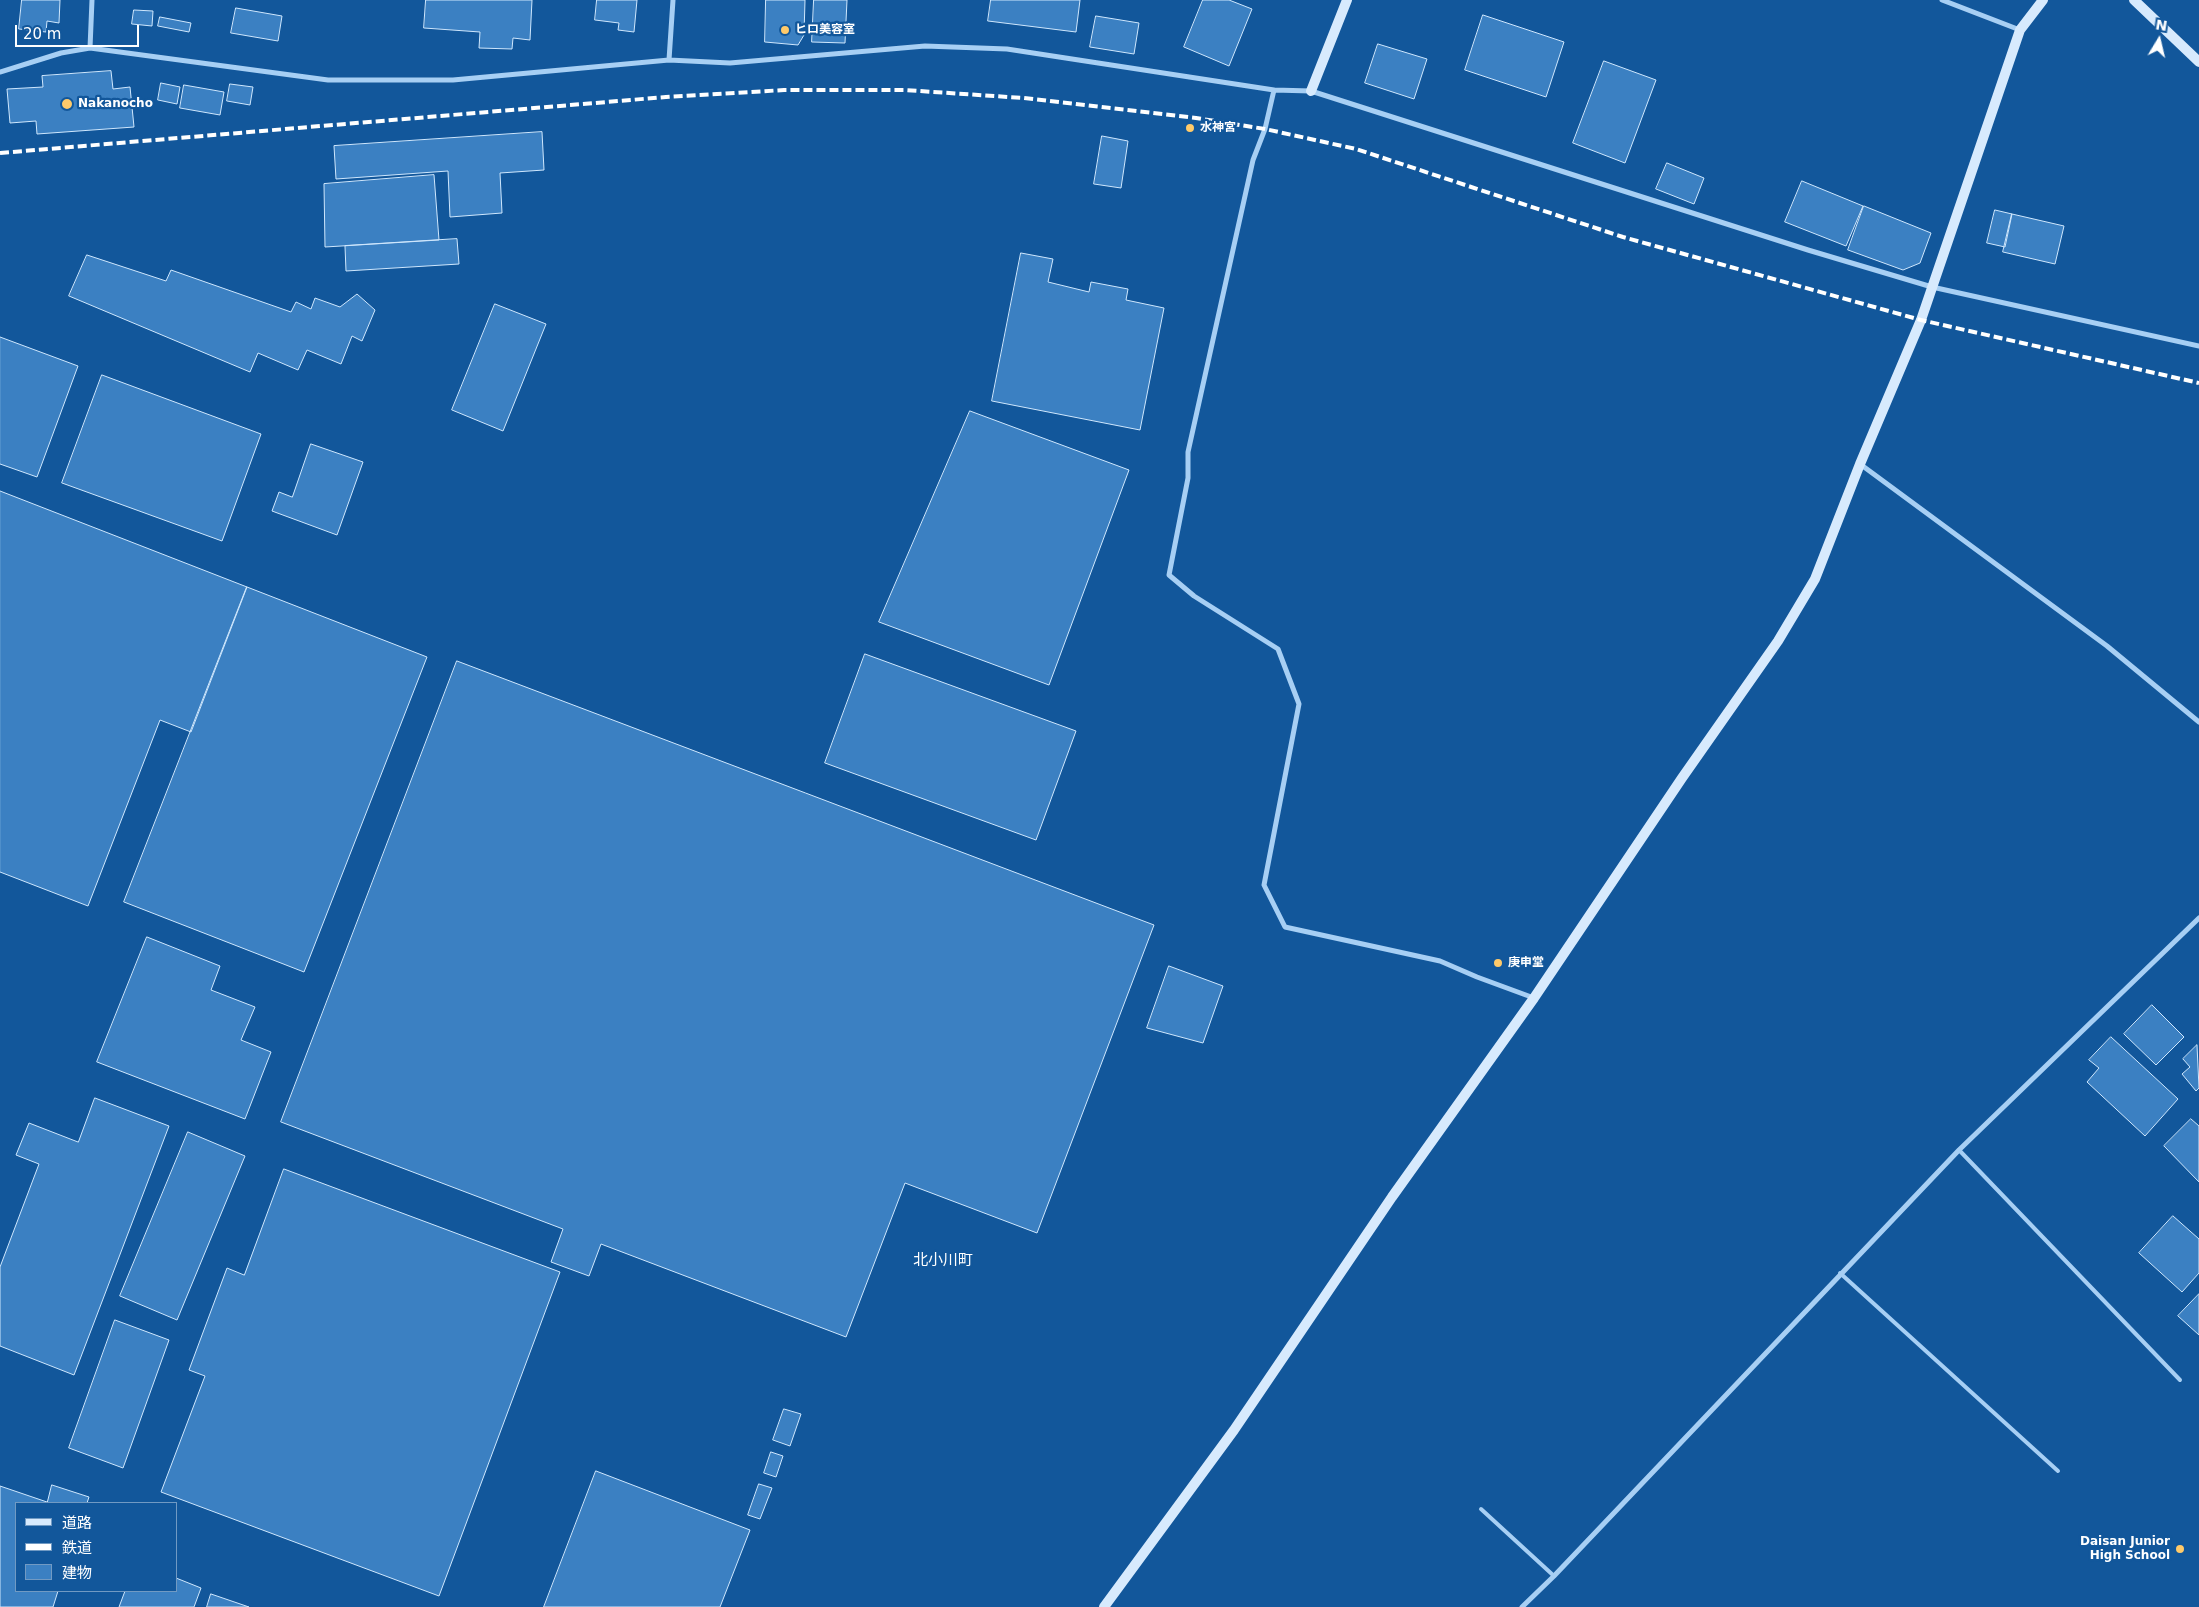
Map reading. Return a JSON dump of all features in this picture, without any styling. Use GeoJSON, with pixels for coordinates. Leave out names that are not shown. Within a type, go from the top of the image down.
{"type":"FeatureCollection","features":[{"type":"Feature","properties":{"kind":"street"},"geometry":{"type":"LineString","coordinates":[[90,48],[92,0]]}},
{"type":"Feature","properties":{"kind":"street"},"geometry":{"type":"LineString","coordinates":[[669,60],[673,0]]}},
{"type":"Feature","properties":{"kind":"street"},"geometry":{"type":"LineString","coordinates":[[1311,91],[1347,0]]}},
{"type":"Feature","properties":{"kind":"street"},"geometry":{"type":"LineString","coordinates":[[1942,0],[2020,30]]}},
{"type":"Feature","properties":{"kind":"street"},"geometry":{"type":"LineString","coordinates":[[1104,1607],[1234,1430],[1392,1197],[1534,998],[1682,778],[1778,641],[1815,579],[1860,464],[1921,320],[2020,30],[2043,0]]}},
{"type":"Feature","properties":{"kind":"street"},"geometry":{"type":"LineString","coordinates":[[2134,0],[2199,62]]}},
{"type":"Feature","properties":{"kind":"street"},"geometry":{"type":"LineString","coordinates":[[0,72],[61,53],[90,48],[328,80],[454,80],[669,60],[730,63],[925,46],[1007,49],[1274,90],[1311,91],[1808,250],[1932,287],[2199,346]]}},
{"type":"Feature","properties":{"kind":"street"},"geometry":{"type":"LineString","coordinates":[[1274,90],[1265,129],[1253,160],[1188,452],[1188,478],[1169,574],[1194,596],[1278,649],[1298,704],[1264,885],[1285,927],[1440,961],[1534,998]]}},
{"type":"Feature","properties":{"kind":"street"},"geometry":{"type":"LineString","coordinates":[[1860,464],[2107,646],[2199,722]]}},
{"type":"Feature","properties":{"kind":"street"},"geometry":{"type":"LineString","coordinates":[[1522,1607],[1554,1576],[1959,1150],[2199,918]]}},
{"type":"Feature","properties":{"kind":"lane"},"geometry":{"type":"LineString","coordinates":[[1959,1150],[2180,1380]]}},
{"type":"Feature","properties":{"kind":"lane"},"geometry":{"type":"LineString","coordinates":[[1840,1273],[2058,1471]]}},
{"type":"Feature","properties":{"kind":"lane"},"geometry":{"type":"LineString","coordinates":[[1481,1509],[1554,1576]]}},
{"type":"Feature","properties":{"kind":"building"},"geometry":{"type":"Polygon","coordinates":[[[22,0],[60,0],[59,23],[47,21],[46,32],[19,29],[22,0]]]}},
{"type":"Feature","properties":{"kind":"building"},"geometry":{"type":"Polygon","coordinates":[[[426,0],[532,0],[530,40],[513,38],[512,49],[479,48],[480,32],[424,28],[426,0]]]}},
{"type":"Feature","properties":{"kind":"building"},"geometry":{"type":"Polygon","coordinates":[[[597,0],[637,0],[634,32],[618,30],[619,23],[595,20],[597,0]]]}},
{"type":"Feature","properties":{"kind":"building"},"geometry":{"type":"Polygon","coordinates":[[[766,0],[805,0],[804,35],[798,45],[765,42],[766,0]]]}},
{"type":"Feature","properties":{"kind":"building"},"geometry":{"type":"Polygon","coordinates":[[[814,0],[847,0],[845,43],[812,42],[814,0]]]}},
{"type":"Feature","properties":{"kind":"building"},"geometry":{"type":"Polygon","coordinates":[[[991,0],[1080,0],[1076,32],[988,21],[991,0]]]}},
{"type":"Feature","properties":{"kind":"building"},"geometry":{"type":"Polygon","coordinates":[[[1203,0],[1229,0],[1252,9],[1229,66],[1184,47],[1203,0]]]}},
{"type":"Feature","properties":{"kind":"building"},"geometry":{"type":"Polygon","coordinates":[[[236,8],[282,16],[278,41],[231,33],[236,8]]]}},
{"type":"Feature","properties":{"kind":"building"},"geometry":{"type":"Polygon","coordinates":[[[134,10],[153,11],[152,26],[132,24],[134,10]]]}},
{"type":"Feature","properties":{"kind":"building"},"geometry":{"type":"Polygon","coordinates":[[[1483,15],[1564,42],[1546,97],[1465,70],[1483,15]]]}},
{"type":"Feature","properties":{"kind":"building"},"geometry":{"type":"Polygon","coordinates":[[[1096,16],[1139,23],[1134,54],[1090,47],[1096,16]]]}},
{"type":"Feature","properties":{"kind":"building"},"geometry":{"type":"Polygon","coordinates":[[[160,17],[191,23],[189,32],[158,26],[160,17]]]}},
{"type":"Feature","properties":{"kind":"building"},"geometry":{"type":"Polygon","coordinates":[[[1378,44],[1427,59],[1414,99],[1365,83],[1378,44]]]}},
{"type":"Feature","properties":{"kind":"building"},"geometry":{"type":"Polygon","coordinates":[[[1604,61],[1656,80],[1625,163],[1573,143],[1604,61]]]}},
{"type":"Feature","properties":{"kind":"building"},"geometry":{"type":"Polygon","coordinates":[[[111,71],[113,89],[130,87],[134,127],[37,134],[36,121],[10,123],[7,89],[43,87],[42,76],[111,71]]]}},
{"type":"Feature","properties":{"kind":"building"},"geometry":{"type":"Polygon","coordinates":[[[161,83],[180,87],[177,104],[158,100],[161,83]]]}},
{"type":"Feature","properties":{"kind":"building"},"geometry":{"type":"Polygon","coordinates":[[[230,84],[253,87],[250,105],[227,101],[230,84]]]}},
{"type":"Feature","properties":{"kind":"building"},"geometry":{"type":"Polygon","coordinates":[[[184,85],[224,92],[220,115],[180,108],[184,85]]]}},
{"type":"Feature","properties":{"kind":"building"},"geometry":{"type":"Polygon","coordinates":[[[542,132],[544,170],[500,173],[502,213],[450,217],[448,171],[336,179],[334,146],[542,132]]]}},
{"type":"Feature","properties":{"kind":"building"},"geometry":{"type":"Polygon","coordinates":[[[1102,136],[1128,141],[1121,188],[1094,184],[1102,136]]]}},
{"type":"Feature","properties":{"kind":"building"},"geometry":{"type":"Polygon","coordinates":[[[1667,163],[1704,178],[1694,204],[1656,189],[1667,163]]]}},
{"type":"Feature","properties":{"kind":"building"},"geometry":{"type":"Polygon","coordinates":[[[434,175],[439,240],[325,247],[324,184],[434,175]]]}},
{"type":"Feature","properties":{"kind":"building"},"geometry":{"type":"Polygon","coordinates":[[[1802,181],[1863,206],[1846,246],[1785,222],[1802,181]]]}},
{"type":"Feature","properties":{"kind":"building"},"geometry":{"type":"Polygon","coordinates":[[[1864,206],[1931,233],[1920,263],[1903,270],[1848,250],[1864,206]]]}},
{"type":"Feature","properties":{"kind":"building"},"geometry":{"type":"Polygon","coordinates":[[[1995,210],[2012,214],[2005,247],[1987,243],[1995,210]]]}},
{"type":"Feature","properties":{"kind":"building"},"geometry":{"type":"Polygon","coordinates":[[[2012,214],[2064,226],[2055,264],[2003,252],[2012,214]]]}},
{"type":"Feature","properties":{"kind":"building"},"geometry":{"type":"Polygon","coordinates":[[[457,239],[459,264],[346,271],[345,246],[457,239]]]}},
{"type":"Feature","properties":{"kind":"building"},"geometry":{"type":"Polygon","coordinates":[[[1021,253],[1053,259],[1048,282],[1089,292],[1091,282],[1128,289],[1126,300],[1164,308],[1140,430],[992,401],[1021,253]]]}},
{"type":"Feature","properties":{"kind":"building"},"geometry":{"type":"Polygon","coordinates":[[[87,255],[166,281],[171,270],[291,312],[296,302],[311,309],[315,298],[340,307],[357,294],[375,310],[362,341],[352,336],[341,364],[307,350],[298,370],[258,353],[250,372],[69,296],[87,255]]]}},
{"type":"Feature","properties":{"kind":"building"},"geometry":{"type":"Polygon","coordinates":[[[495,304],[546,324],[503,431],[452,410],[495,304]]]}},
{"type":"Feature","properties":{"kind":"building"},"geometry":{"type":"Polygon","coordinates":[[[0,337],[78,366],[37,477],[0,464],[0,337]]]}},
{"type":"Feature","properties":{"kind":"building"},"geometry":{"type":"Polygon","coordinates":[[[102,375],[261,434],[222,541],[62,483],[102,375]]]}},
{"type":"Feature","properties":{"kind":"building"},"geometry":{"type":"Polygon","coordinates":[[[970,411],[1129,470],[1049,685],[879,622],[970,411]]]}},
{"type":"Feature","properties":{"kind":"building"},"geometry":{"type":"Polygon","coordinates":[[[311,444],[363,462],[337,535],[272,511],[279,492],[292,497],[311,444]]]}},
{"type":"Feature","properties":{"kind":"building"},"geometry":{"type":"Polygon","coordinates":[[[0,491],[247,587],[191,732],[160,720],[88,906],[0,872],[0,491]]]}},
{"type":"Feature","properties":{"kind":"building"},"geometry":{"type":"Polygon","coordinates":[[[247,587],[427,657],[304,972],[124,902],[247,587]]]}},
{"type":"Feature","properties":{"kind":"building"},"geometry":{"type":"Polygon","coordinates":[[[865,654],[1076,731],[1036,840],[825,763],[865,654]]]}},
{"type":"Feature","properties":{"kind":"building"},"geometry":{"type":"Polygon","coordinates":[[[457,661],[1154,925],[1037,1233],[905,1183],[846,1337],[601,1244],[589,1276],[551,1262],[563,1229],[281,1122],[457,661]]]}},
{"type":"Feature","properties":{"kind":"building"},"geometry":{"type":"Polygon","coordinates":[[[147,937],[220,966],[211,990],[255,1007],[241,1040],[271,1052],[245,1119],[97,1062],[147,937]]]}},
{"type":"Feature","properties":{"kind":"building"},"geometry":{"type":"Polygon","coordinates":[[[1169,966],[1223,986],[1203,1043],[1147,1028],[1169,966]]]}},
{"type":"Feature","properties":{"kind":"building"},"geometry":{"type":"Polygon","coordinates":[[[2152,1005],[2184,1037],[2156,1065],[2124,1034],[2152,1005]]]}},
{"type":"Feature","properties":{"kind":"building"},"geometry":{"type":"Polygon","coordinates":[[[2111,1037],[2178,1099],[2145,1136],[2087,1082],[2099,1068],[2089,1060],[2111,1037]]]}},
{"type":"Feature","properties":{"kind":"building"},"geometry":{"type":"Polygon","coordinates":[[[2197,1045],[2199,1088],[2196,1091],[2182,1074],[2190,1067],[2183,1059],[2197,1045]]]}},
{"type":"Feature","properties":{"kind":"building"},"geometry":{"type":"Polygon","coordinates":[[[95,1098],[169,1126],[74,1375],[0,1346],[0,1267],[39,1164],[16,1155],[29,1123],[78,1142],[95,1098]]]}},
{"type":"Feature","properties":{"kind":"building"},"geometry":{"type":"Polygon","coordinates":[[[2191,1119],[2199,1126],[2199,1182],[2164,1146],[2191,1119]]]}},
{"type":"Feature","properties":{"kind":"building"},"geometry":{"type":"Polygon","coordinates":[[[188,1132],[245,1156],[177,1320],[120,1296],[188,1132]]]}},
{"type":"Feature","properties":{"kind":"building"},"geometry":{"type":"Polygon","coordinates":[[[284,1169],[560,1272],[439,1596],[161,1492],[205,1376],[189,1370],[227,1268],[244,1275],[284,1169]]]}},
{"type":"Feature","properties":{"kind":"building"},"geometry":{"type":"Polygon","coordinates":[[[2173,1216],[2199,1239],[2199,1273],[2182,1292],[2139,1253],[2173,1216]]]}},
{"type":"Feature","properties":{"kind":"building"},"geometry":{"type":"Polygon","coordinates":[[[2199,1294],[2199,1335],[2178,1316],[2199,1294]]]}},
{"type":"Feature","properties":{"kind":"building"},"geometry":{"type":"Polygon","coordinates":[[[115,1320],[169,1340],[123,1468],[69,1448],[115,1320]]]}},
{"type":"Feature","properties":{"kind":"building"},"geometry":{"type":"Polygon","coordinates":[[[784,1409],[801,1414],[790,1446],[773,1440],[784,1409]]]}},
{"type":"Feature","properties":{"kind":"building"},"geometry":{"type":"Polygon","coordinates":[[[771,1452],[783,1456],[776,1477],[764,1473],[771,1452]]]}},
{"type":"Feature","properties":{"kind":"building"},"geometry":{"type":"Polygon","coordinates":[[[596,1471],[750,1530],[720,1607],[544,1607],[596,1471]]]}},
{"type":"Feature","properties":{"kind":"building"},"geometry":{"type":"Polygon","coordinates":[[[759,1484],[772,1488],[760,1519],[748,1515],[759,1484]]]}},
{"type":"Feature","properties":{"kind":"building"},"geometry":{"type":"Polygon","coordinates":[[[52,1485],[89,1497],[87,1502],[47,1502],[52,1485]]]}},
{"type":"Feature","properties":{"kind":"building"},"geometry":{"type":"Polygon","coordinates":[[[0,1486],[47,1502],[15,1502],[15,1592],[58,1592],[53,1607],[0,1607],[0,1486]]]}},
{"type":"Feature","properties":{"kind":"building"},"geometry":{"type":"Polygon","coordinates":[[[178,1579],[201,1588],[194,1607],[119,1607],[125,1592],[178,1592],[178,1579]]]}},
{"type":"Feature","properties":{"kind":"building"},"geometry":{"type":"Polygon","coordinates":[[[211,1594],[249,1607],[207,1607],[211,1594]]]}},
{"type":"Feature","properties":{"kind":"railway"},"geometry":{"type":"LineString","coordinates":[[0,153],[666,97],[784,90],[904,90],[1024,98],[1196,118],[1265,129],[1356,149],[1623,237],[1921,320],[2199,383]]}},
{"type":"Feature","properties":{"kind":"place","name":"ヒロ美容室"},"geometry":{"type":"Point","coordinates":[785,30]}},
{"type":"Feature","properties":{"kind":"place","name":"Nakanocho"},"geometry":{"type":"Point","coordinates":[67,104]}},
{"type":"Feature","properties":{"kind":"place","name":"水神宮"},"geometry":{"type":"Point","coordinates":[1190,128]}},
{"type":"Feature","properties":{"kind":"place","name":"庚申堂"},"geometry":{"type":"Point","coordinates":[1498,963]}},
{"type":"Feature","properties":{"kind":"place","name":"Daisan Junior High School"},"geometry":{"type":"Point","coordinates":[2180,1549]}},
{"type":"Feature","properties":{"kind":"district","name":"北小川町"},"geometry":{"type":"Point","coordinates":[943,1261]}}]}
